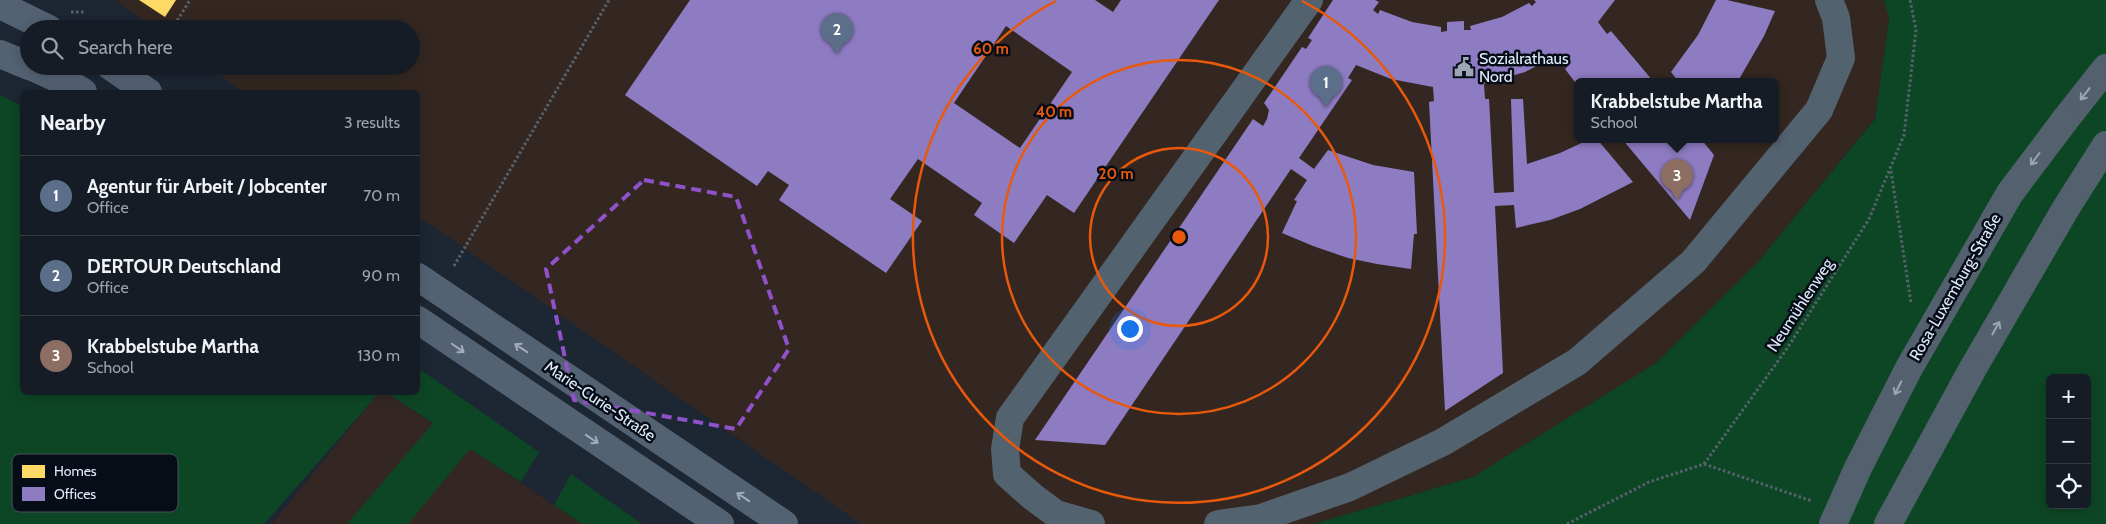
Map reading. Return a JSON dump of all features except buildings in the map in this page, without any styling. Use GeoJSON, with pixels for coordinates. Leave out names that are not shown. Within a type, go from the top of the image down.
{"type":"FeatureCollection","features":[{"type":"Feature","properties":{"kind":"highway","name":"Rosa-Luxemburg-Straße"},"geometry":{"type":"LineString","coordinates":[[1833,524],[1858,468],[1908,368],[2010,193],[2106,68]]}},
{"type":"Feature","properties":{"kind":"highway"},"geometry":{"type":"LineString","coordinates":[[1888,524],[1972,370],[2066,208],[2106,145]]}},
{"type":"Feature","properties":{"kind":"highway"},"geometry":{"type":"LineString","coordinates":[[1909,524],[1972,370]]}},
{"type":"Feature","properties":{"kind":"main road"},"geometry":{"type":"LineString","coordinates":[[0,5],[31,20]]}},
{"type":"Feature","properties":{"kind":"main road"},"geometry":{"type":"LineString","coordinates":[[0,54],[20,62]]}},
{"type":"Feature","properties":{"kind":"main road"},"geometry":{"type":"LineString","coordinates":[[50,75],[80,90]]}},
{"type":"Feature","properties":{"kind":"main road"},"geometry":{"type":"LineString","coordinates":[[123,75],[145,90]]}},
{"type":"Feature","properties":{"kind":"main road","name":"Marie-Curie-Straße"},"geometry":{"type":"LineString","coordinates":[[420,278],[784,524]]}},
{"type":"Feature","properties":{"kind":"main road"},"geometry":{"type":"LineString","coordinates":[[420,321],[720,524]]}},
{"type":"Feature","properties":{"kind":"lane"},"geometry":{"type":"LineString","coordinates":[[1092,524],[1056,514],[1007,474],[1005,449],[1010,418],[1309,0]]}},
{"type":"Feature","properties":{"kind":"lane"},"geometry":{"type":"LineString","coordinates":[[1218,524],[1261,518],[1350,487],[1443,442],[1577,362],[1693,262],[1819,110],[1841,58],[1836,18],[1829,0]]}},
{"type":"Feature","properties":{"kind":"path"},"geometry":{"type":"LineString","coordinates":[[178,20],[190,0]]}},
{"type":"Feature","properties":{"kind":"path"},"geometry":{"type":"LineString","coordinates":[[454,266],[609,0]]}},
{"type":"Feature","properties":{"kind":"path","name":"Neumühlenweg"},"geometry":{"type":"LineString","coordinates":[[1704,464],[1786,350],[1870,219],[1904,135],[1916,30],[1910,0]]}},
{"type":"Feature","properties":{"kind":"path"},"geometry":{"type":"LineString","coordinates":[[1567,524],[1649,482],[1704,464],[1816,502]]}},
{"type":"Feature","properties":{"kind":"highlighted area"},"geometry":{"type":"Polygon","coordinates":[[[644,180],[736,197],[789,349],[736,429],[574,400],[546,269],[644,180]]]}},
{"type":"Feature","properties":{"kind":"shaded area"},"geometry":{"type":"Polygon","coordinates":[[[116,0],[1884,0],[1889,19],[1875,118],[1758,262],[1656,363],[1473,477],[1314,524],[861,524],[420,217],[420,90],[240,90],[219,75],[420,75],[420,20],[143,20],[116,0]]]}},
{"type":"Feature","properties":{"kind":"shaded area"},"geometry":{"type":"Polygon","coordinates":[[[377,395],[390,395],[582,524],[272,524],[377,395]]]}},
{"type":"Feature","properties":{"kind":"green space"},"geometry":{"type":"Polygon","coordinates":[[[1884,0],[2106,0],[2106,524],[1314,524],[1473,477],[1656,363],[1758,262],[1875,119],[1889,19],[1884,0]]]}},
{"type":"Feature","properties":{"kind":"green space"},"geometry":{"type":"Polygon","coordinates":[[[0,95],[20,105],[20,395],[377,395],[264,524],[0,524],[0,95]]]}},
{"type":"Feature","properties":{"kind":"green space"},"geometry":{"type":"Polygon","coordinates":[[[420,369],[539,452],[521,482],[470,449],[408,524],[347,524],[433,423],[390,395],[420,395],[420,369]]]}},
{"type":"Feature","properties":{"kind":"green space"},"geometry":{"type":"Polygon","coordinates":[[[571,474],[642,524],[582,524],[554,505],[571,474]]]}},
{"type":"Feature","properties":{"kind":"place","name":"DERTOUR Deutschland"},"geometry":{"type":"Point","coordinates":[837,54]}},
{"type":"Feature","properties":{"kind":"place","name":"Sozialrathaus Nord"},"geometry":{"type":"Point","coordinates":[1464,67]}},
{"type":"Feature","properties":{"kind":"place","name":"Agentur für Arbeit / Jobcenter"},"geometry":{"type":"Point","coordinates":[1326,107]}},
{"type":"Feature","properties":{"kind":"place","name":"Krabbelstube Martha"},"geometry":{"type":"Point","coordinates":[1677,200]}}]}
